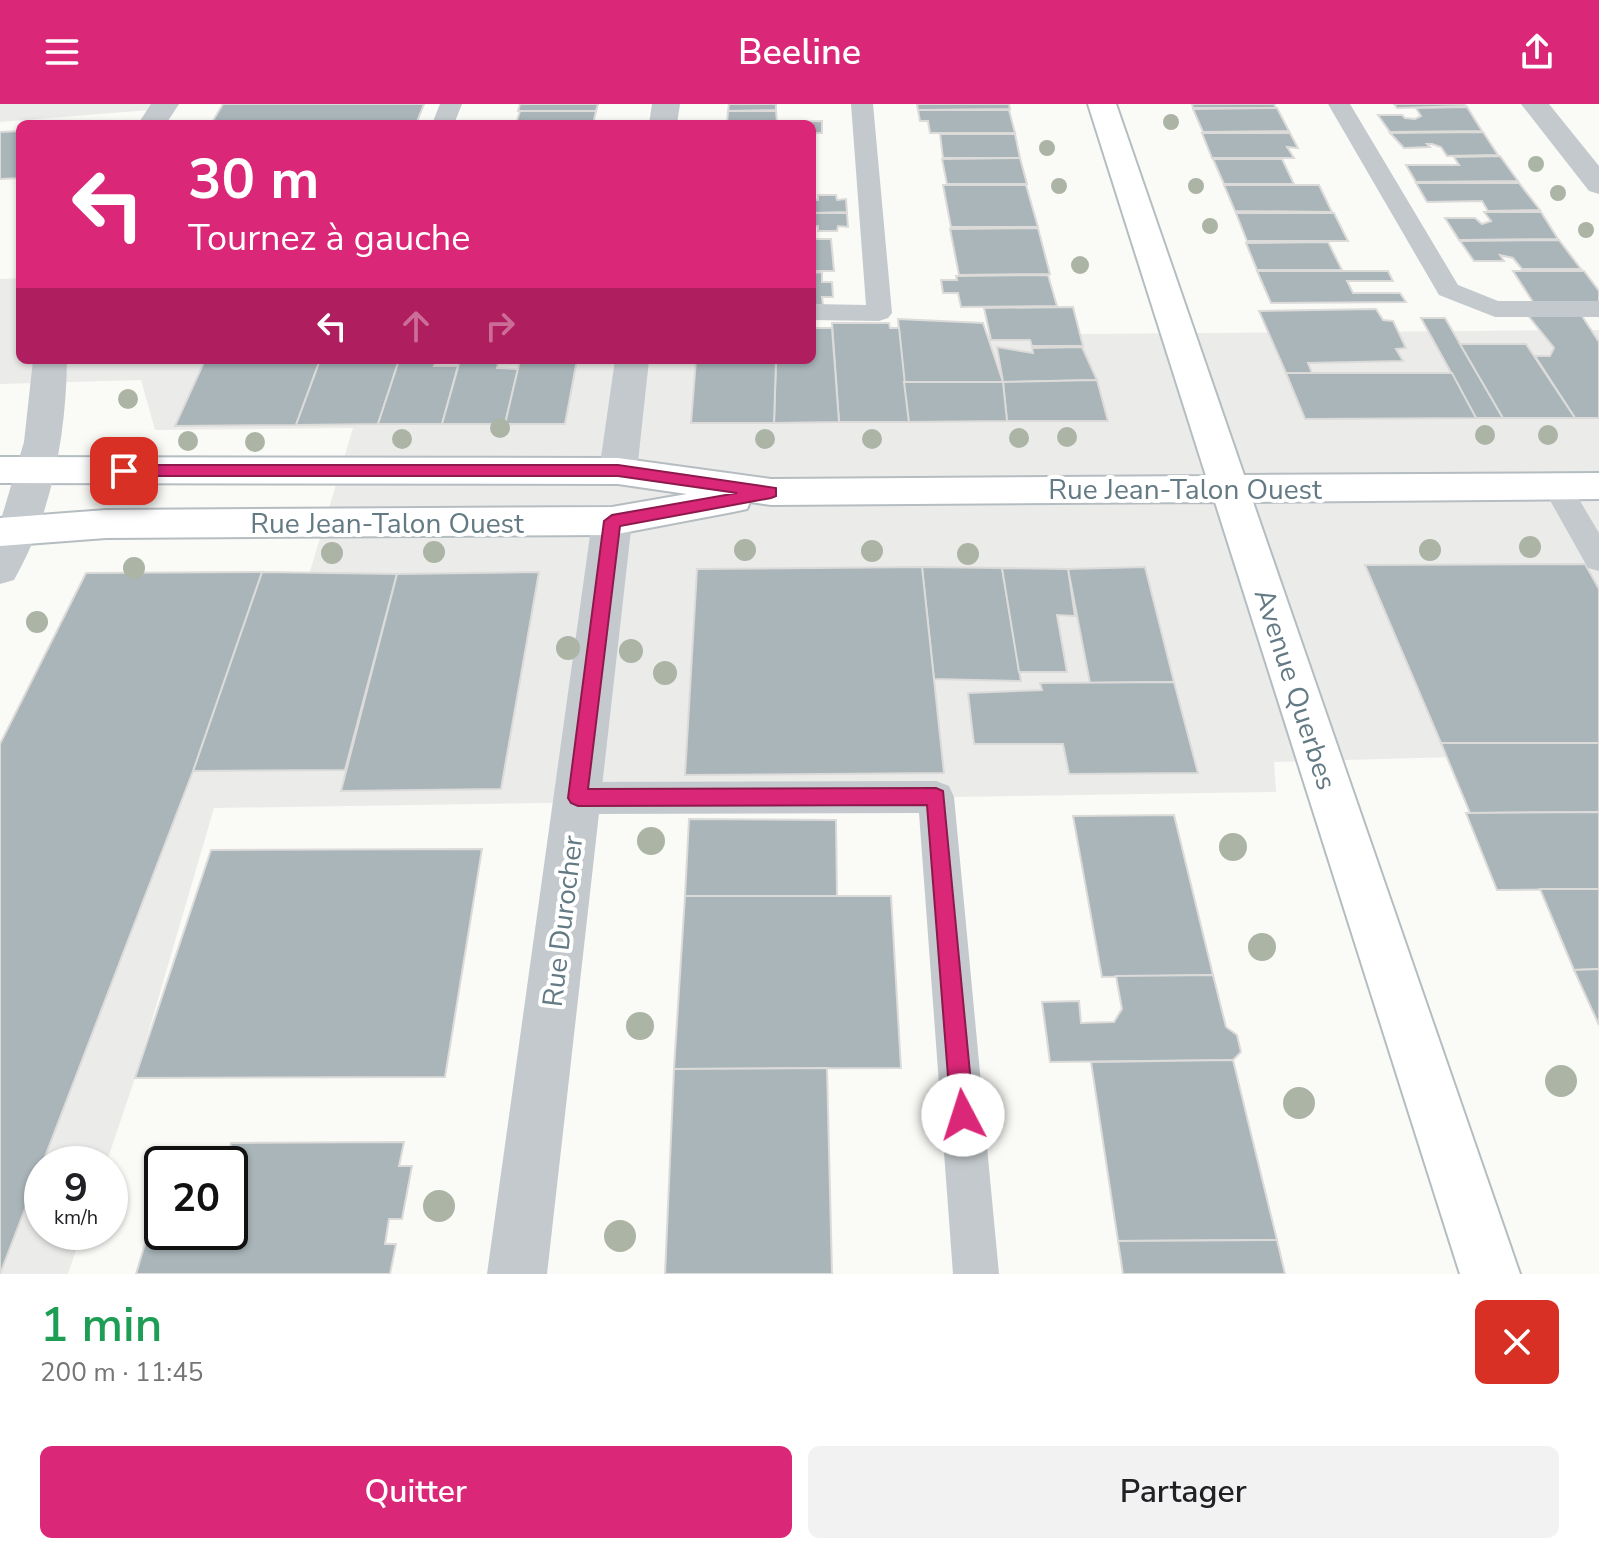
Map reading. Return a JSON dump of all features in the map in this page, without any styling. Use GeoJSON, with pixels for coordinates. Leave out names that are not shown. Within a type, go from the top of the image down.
{"type":"FeatureCollection","features":[{"type":"Feature","properties":{"kind":"main road","name":"Avenue Querbes"},"geometry":{"type":"LineString","coordinates":[[1102,104],[1490,1274]]}},
{"type":"Feature","properties":{"kind":"main road","name":"Rue Jean-Talon Ouest"},"geometry":{"type":"LineString","coordinates":[[18,470],[618,471],[771,492],[1599,486]]}},
{"type":"Feature","properties":{"kind":"main road","name":"Rue Jean-Talon Ouest"},"geometry":{"type":"LineString","coordinates":[[8,531],[106,524],[612,521],[771,492]]}},
{"type":"Feature","properties":{"kind":"street"},"geometry":{"type":"LineString","coordinates":[[1535,104],[1599,185]]}},
{"type":"Feature","properties":{"kind":"street"},"geometry":{"type":"LineString","coordinates":[[0,569],[18,470],[48,424],[50,364]]}},
{"type":"Feature","properties":{"kind":"street"},"geometry":{"type":"LineString","coordinates":[[618,471],[631,364]]}},
{"type":"Feature","properties":{"kind":"street","name":"Rue Durocher"},"geometry":{"type":"LineString","coordinates":[[517,1274],[612,521]]}},
{"type":"Feature","properties":{"kind":"lane"},"geometry":{"type":"LineString","coordinates":[[816,312],[879,313],[862,104]]}},
{"type":"Feature","properties":{"kind":"lane"},"geometry":{"type":"LineString","coordinates":[[1339,104],[1448,290],[1495,309],[1599,309]]}},
{"type":"Feature","properties":{"kind":"lane"},"geometry":{"type":"LineString","coordinates":[[1557,486],[1599,560]]}},
{"type":"Feature","properties":{"kind":"lane"},"geometry":{"type":"LineString","coordinates":[[578,798],[936,797],[976,1274]]}},
{"type":"Feature","properties":{"kind":"shaded area"},"geometry":{"type":"Polygon","coordinates":[[[0,104],[165,104],[162,109],[0,122],[0,104]]]}},
{"type":"Feature","properties":{"kind":"shaded area"},"geometry":{"type":"Polygon","coordinates":[[[16,278],[16,364],[816,364],[816,336],[1599,330],[1599,753],[1274,762],[1276,792],[214,808],[112,1146],[24,1146],[24,1250],[76,1250],[68,1274],[0,1274],[0,747],[81,582],[308,578],[353,428],[155,430],[141,380],[0,384],[0,279],[16,278]]]}},
{"type":"Feature","properties":{"kind":"building"},"geometry":{"type":"Polygon","coordinates":[[[223,104],[424,104],[418,120],[213,120],[223,104]]]}},
{"type":"Feature","properties":{"kind":"building"},"geometry":{"type":"Polygon","coordinates":[[[520,104],[598,104],[596,111],[518,111],[520,104]]]}},
{"type":"Feature","properties":{"kind":"building"},"geometry":{"type":"Polygon","coordinates":[[[729,104],[776,104],[776,110],[728,111],[729,104]]]}},
{"type":"Feature","properties":{"kind":"building"},"geometry":{"type":"Polygon","coordinates":[[[917,104],[1009,104],[1010,109],[918,110],[917,104]]]}},
{"type":"Feature","properties":{"kind":"building"},"geometry":{"type":"Polygon","coordinates":[[[1192,104],[1274,104],[1276,108],[1193,108],[1192,104]]]}},
{"type":"Feature","properties":{"kind":"building"},"geometry":{"type":"Polygon","coordinates":[[[1394,104],[1464,104],[1466,106],[1397,108],[1394,104]]]}},
{"type":"Feature","properties":{"kind":"building"},"geometry":{"type":"Polygon","coordinates":[[[1467,107],[1482,131],[1390,132],[1378,115],[1402,115],[1415,119],[1421,116],[1416,108],[1467,107]]]}},
{"type":"Feature","properties":{"kind":"building"},"geometry":{"type":"Polygon","coordinates":[[[1277,108],[1289,131],[1203,132],[1193,109],[1277,108]]]}},
{"type":"Feature","properties":{"kind":"building"},"geometry":{"type":"Polygon","coordinates":[[[918,110],[1009,110],[1015,133],[930,133],[928,121],[920,121],[918,110]]]}},
{"type":"Feature","properties":{"kind":"building"},"geometry":{"type":"Polygon","coordinates":[[[520,111],[596,111],[594,120],[517,120],[520,111]]]}},
{"type":"Feature","properties":{"kind":"building"},"geometry":{"type":"Polygon","coordinates":[[[728,111],[776,111],[777,120],[727,120],[728,111]]]}},
{"type":"Feature","properties":{"kind":"building"},"geometry":{"type":"Polygon","coordinates":[[[816,121],[822,121],[822,133],[816,133],[816,121]]]}},
{"type":"Feature","properties":{"kind":"building"},"geometry":{"type":"Polygon","coordinates":[[[16,131],[16,178],[0,179],[0,132],[16,131]]]}},
{"type":"Feature","properties":{"kind":"building"},"geometry":{"type":"Polygon","coordinates":[[[1483,132],[1498,155],[1447,156],[1441,147],[1432,144],[1427,144],[1430,147],[1404,148],[1390,133],[1483,132]]]}},
{"type":"Feature","properties":{"kind":"building"},"geometry":{"type":"Polygon","coordinates":[[[1202,133],[1290,133],[1298,148],[1287,147],[1294,158],[1212,158],[1202,133]]]}},
{"type":"Feature","properties":{"kind":"building"},"geometry":{"type":"Polygon","coordinates":[[[940,134],[1015,134],[1020,158],[943,158],[940,134]]]}},
{"type":"Feature","properties":{"kind":"building"},"geometry":{"type":"Polygon","coordinates":[[[1500,156],[1518,181],[1416,182],[1406,165],[1459,165],[1454,157],[1500,156]]]}},
{"type":"Feature","properties":{"kind":"building"},"geometry":{"type":"Polygon","coordinates":[[[1020,158],[1027,184],[947,184],[942,159],[1020,158]]]}},
{"type":"Feature","properties":{"kind":"building"},"geometry":{"type":"Polygon","coordinates":[[[1213,159],[1282,159],[1294,184],[1224,184],[1213,159]]]}},
{"type":"Feature","properties":{"kind":"building"},"geometry":{"type":"Polygon","coordinates":[[[1416,183],[1519,183],[1540,210],[1488,211],[1482,201],[1427,202],[1416,183]]]}},
{"type":"Feature","properties":{"kind":"building"},"geometry":{"type":"Polygon","coordinates":[[[943,185],[1026,185],[1038,227],[951,227],[943,185]]]}},
{"type":"Feature","properties":{"kind":"building"},"geometry":{"type":"Polygon","coordinates":[[[1224,185],[1319,185],[1332,212],[1235,211],[1224,185]]]}},
{"type":"Feature","properties":{"kind":"building"},"geometry":{"type":"Polygon","coordinates":[[[818,195],[836,195],[837,200],[846,199],[847,212],[816,213],[818,195]]]}},
{"type":"Feature","properties":{"kind":"building"},"geometry":{"type":"Polygon","coordinates":[[[1484,212],[1541,212],[1558,239],[1459,240],[1445,218],[1475,218],[1482,224],[1491,221],[1484,212]]]}},
{"type":"Feature","properties":{"kind":"building"},"geometry":{"type":"Polygon","coordinates":[[[816,213],[847,213],[848,227],[838,226],[837,231],[818,231],[816,213]]]}},
{"type":"Feature","properties":{"kind":"building"},"geometry":{"type":"Polygon","coordinates":[[[1236,213],[1334,213],[1348,241],[1247,241],[1236,213]]]}},
{"type":"Feature","properties":{"kind":"building"},"geometry":{"type":"Polygon","coordinates":[[[1038,228],[1050,274],[959,275],[950,229],[1038,228]]]}},
{"type":"Feature","properties":{"kind":"building"},"geometry":{"type":"Polygon","coordinates":[[[816,239],[831,239],[834,271],[816,271],[816,239]]]}},
{"type":"Feature","properties":{"kind":"building"},"geometry":{"type":"Polygon","coordinates":[[[1559,240],[1581,269],[1522,269],[1513,258],[1500,255],[1504,261],[1474,261],[1460,241],[1559,240]]]}},
{"type":"Feature","properties":{"kind":"building"},"geometry":{"type":"Polygon","coordinates":[[[1328,242],[1342,270],[1257,270],[1246,243],[1328,242]]]}},
{"type":"Feature","properties":{"kind":"building"},"geometry":{"type":"Polygon","coordinates":[[[1257,271],[1388,271],[1393,281],[1347,281],[1353,293],[1400,293],[1406,302],[1271,303],[1257,271]]]}},
{"type":"Feature","properties":{"kind":"building"},"geometry":{"type":"Polygon","coordinates":[[[1513,271],[1584,271],[1599,291],[1599,304],[1535,305],[1513,271]]]}},
{"type":"Feature","properties":{"kind":"building"},"geometry":{"type":"Polygon","coordinates":[[[822,272],[822,282],[832,282],[833,297],[822,297],[823,305],[816,305],[816,273],[822,272]]]}},
{"type":"Feature","properties":{"kind":"building"},"geometry":{"type":"Polygon","coordinates":[[[1048,275],[1057,306],[961,307],[958,293],[943,293],[941,280],[957,280],[956,276],[1048,275]]]}},
{"type":"Feature","properties":{"kind":"building"},"geometry":{"type":"Polygon","coordinates":[[[1073,307],[1083,346],[1032,346],[1030,340],[991,340],[984,308],[1073,307]]]}},
{"type":"Feature","properties":{"kind":"building"},"geometry":{"type":"Polygon","coordinates":[[[1376,309],[1383,320],[1393,321],[1406,348],[1396,349],[1403,361],[1308,363],[1312,373],[1286,373],[1259,311],[1376,309]]]}},
{"type":"Feature","properties":{"kind":"building"},"geometry":{"type":"Polygon","coordinates":[[[1526,313],[1580,313],[1599,342],[1599,418],[1575,418],[1535,356],[1550,356],[1554,348],[1526,313]]]}},
{"type":"Feature","properties":{"kind":"building"},"geometry":{"type":"Polygon","coordinates":[[[1421,318],[1445,318],[1503,418],[1476,418],[1421,318]]]}},
{"type":"Feature","properties":{"kind":"building"},"geometry":{"type":"Polygon","coordinates":[[[898,319],[983,323],[1003,382],[904,382],[898,319]]]}},
{"type":"Feature","properties":{"kind":"building"},"geometry":{"type":"Polygon","coordinates":[[[832,323],[889,323],[890,328],[899,328],[909,422],[839,422],[832,323]]]}},
{"type":"Feature","properties":{"kind":"building"},"geometry":{"type":"Polygon","coordinates":[[[816,328],[832,328],[839,422],[774,423],[776,364],[816,364],[816,328]]]}},
{"type":"Feature","properties":{"kind":"building"},"geometry":{"type":"Polygon","coordinates":[[[1460,344],[1526,344],[1575,418],[1503,418],[1460,344]]]}},
{"type":"Feature","properties":{"kind":"building"},"geometry":{"type":"Polygon","coordinates":[[[997,347],[1033,353],[1032,348],[1082,347],[1097,380],[1003,382],[997,347]]]}},
{"type":"Feature","properties":{"kind":"building"},"geometry":{"type":"Polygon","coordinates":[[[203,364],[319,364],[296,425],[175,426],[203,364]]]}},
{"type":"Feature","properties":{"kind":"building"},"geometry":{"type":"Polygon","coordinates":[[[319,364],[398,364],[378,424],[296,425],[319,364]]]}},
{"type":"Feature","properties":{"kind":"building"},"geometry":{"type":"Polygon","coordinates":[[[398,364],[458,366],[442,424],[378,424],[398,364]]]}},
{"type":"Feature","properties":{"kind":"building"},"geometry":{"type":"Polygon","coordinates":[[[459,364],[498,364],[497,368],[518,369],[505,424],[442,424],[459,364]]]}},
{"type":"Feature","properties":{"kind":"building"},"geometry":{"type":"Polygon","coordinates":[[[519,364],[576,364],[565,424],[505,424],[519,364]]]}},
{"type":"Feature","properties":{"kind":"building"},"geometry":{"type":"Polygon","coordinates":[[[696,364],[776,364],[774,423],[691,423],[696,364]]]}},
{"type":"Feature","properties":{"kind":"building"},"geometry":{"type":"Polygon","coordinates":[[[1286,373],[1452,373],[1476,418],[1305,419],[1286,373]]]}},
{"type":"Feature","properties":{"kind":"building"},"geometry":{"type":"Polygon","coordinates":[[[1097,380],[1108,421],[1007,421],[1003,382],[1097,380]]]}},
{"type":"Feature","properties":{"kind":"building"},"geometry":{"type":"Polygon","coordinates":[[[904,382],[1003,382],[1007,421],[909,422],[904,382]]]}},
{"type":"Feature","properties":{"kind":"building"},"geometry":{"type":"Polygon","coordinates":[[[1585,564],[1599,589],[1599,743],[1441,743],[1365,565],[1585,564]]]}},
{"type":"Feature","properties":{"kind":"building"},"geometry":{"type":"Polygon","coordinates":[[[922,567],[1002,568],[1021,681],[934,679],[922,567]]]}},
{"type":"Feature","properties":{"kind":"building"},"geometry":{"type":"Polygon","coordinates":[[[922,567],[944,773],[685,775],[697,569],[922,567]]]}},
{"type":"Feature","properties":{"kind":"building"},"geometry":{"type":"Polygon","coordinates":[[[1145,567],[1174,682],[1090,683],[1068,569],[1145,567]]]}},
{"type":"Feature","properties":{"kind":"building"},"geometry":{"type":"Polygon","coordinates":[[[1002,568],[1068,569],[1075,616],[1057,615],[1067,672],[1019,672],[1002,568]]]}},
{"type":"Feature","properties":{"kind":"building"},"geometry":{"type":"Polygon","coordinates":[[[262,572],[397,574],[345,770],[193,771],[262,572]]]}},
{"type":"Feature","properties":{"kind":"building"},"geometry":{"type":"Polygon","coordinates":[[[262,572],[193,771],[49,1146],[24,1146],[24,1211],[0,1274],[0,744],[86,573],[262,572]]]}},
{"type":"Feature","properties":{"kind":"building"},"geometry":{"type":"Polygon","coordinates":[[[539,572],[501,789],[341,791],[397,574],[539,572]]]}},
{"type":"Feature","properties":{"kind":"building"},"geometry":{"type":"Polygon","coordinates":[[[1174,682],[1198,773],[1069,774],[1063,744],[974,744],[968,693],[1042,690],[1040,683],[1174,682]]]}},
{"type":"Feature","properties":{"kind":"building"},"geometry":{"type":"Polygon","coordinates":[[[1441,743],[1599,743],[1599,812],[1470,813],[1441,743]]]}},
{"type":"Feature","properties":{"kind":"building"},"geometry":{"type":"Polygon","coordinates":[[[1599,812],[1599,889],[1497,890],[1466,813],[1599,812]]]}},
{"type":"Feature","properties":{"kind":"building"},"geometry":{"type":"Polygon","coordinates":[[[1174,815],[1213,975],[1102,977],[1073,816],[1174,815]]]}},
{"type":"Feature","properties":{"kind":"building"},"geometry":{"type":"Polygon","coordinates":[[[689,819],[836,820],[837,896],[685,896],[689,819]]]}},
{"type":"Feature","properties":{"kind":"building"},"geometry":{"type":"Polygon","coordinates":[[[482,849],[445,1077],[135,1078],[211,850],[482,849]]]}},
{"type":"Feature","properties":{"kind":"building"},"geometry":{"type":"Polygon","coordinates":[[[1540,889],[1599,889],[1599,969],[1574,970],[1540,889]]]}},
{"type":"Feature","properties":{"kind":"building"},"geometry":{"type":"Polygon","coordinates":[[[685,896],[891,896],[901,1068],[674,1069],[685,896]]]}},
{"type":"Feature","properties":{"kind":"building"},"geometry":{"type":"Polygon","coordinates":[[[1599,969],[1599,1025],[1574,970],[1599,969]]]}},
{"type":"Feature","properties":{"kind":"building"},"geometry":{"type":"Polygon","coordinates":[[[1213,975],[1226,1027],[1237,1035],[1241,1052],[1233,1060],[1050,1062],[1042,1002],[1079,1001],[1081,1023],[1114,1022],[1122,1009],[1116,976],[1213,975]]]}},
{"type":"Feature","properties":{"kind":"building"},"geometry":{"type":"Polygon","coordinates":[[[1233,1060],[1277,1240],[1118,1241],[1091,1062],[1233,1060]]]}},
{"type":"Feature","properties":{"kind":"building"},"geometry":{"type":"Polygon","coordinates":[[[827,1068],[832,1274],[665,1274],[674,1069],[827,1068]]]}},
{"type":"Feature","properties":{"kind":"building"},"geometry":{"type":"Polygon","coordinates":[[[404,1142],[399,1166],[412,1166],[402,1219],[389,1219],[385,1244],[396,1244],[390,1274],[136,1274],[144,1247],[144,1250],[248,1250],[248,1146],[230,1146],[231,1143],[404,1142]]]}},
{"type":"Feature","properties":{"kind":"building"},"geometry":{"type":"Polygon","coordinates":[[[1277,1240],[1285,1274],[1123,1274],[1118,1241],[1277,1240]]]}},
{"type":"Feature","properties":{"kind":"route"},"geometry":{"type":"LineString","coordinates":[[124,471],[618,471],[771,492],[612,521],[578,798],[936,797],[963,1115]]}}]}
